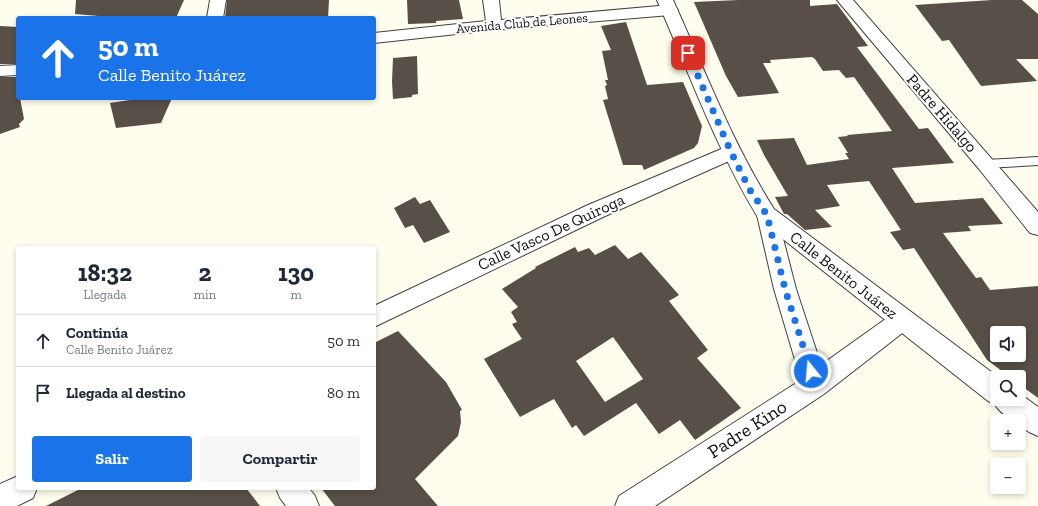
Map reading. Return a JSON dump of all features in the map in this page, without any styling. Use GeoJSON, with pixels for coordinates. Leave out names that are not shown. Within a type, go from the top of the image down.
{"type":"FeatureCollection","features":[{"type":"Feature","properties":{"kind":"street"},"geometry":{"type":"LineString","coordinates":[[215,16],[218,0]]}},
{"type":"Feature","properties":{"kind":"street"},"geometry":{"type":"LineString","coordinates":[[491,0],[494,25]]}},
{"type":"Feature","properties":{"kind":"street","name":"Padre Hidalgo"},"geometry":{"type":"LineString","coordinates":[[844,0],[986,164],[1038,227]]}},
{"type":"Feature","properties":{"kind":"street","name":"Avenida Club de Leones"},"geometry":{"type":"LineString","coordinates":[[376,38],[668,5]]}},
{"type":"Feature","properties":{"kind":"street","name":"Calle Benito Juárez"},"geometry":{"type":"LineString","coordinates":[[668,5],[731,152],[750,190],[767,215],[990,387]]}},
{"type":"Feature","properties":{"kind":"street"},"geometry":{"type":"LineString","coordinates":[[0,71],[16,70]]}},
{"type":"Feature","properties":{"kind":"street","name":"Calle Vasco De Quiroga"},"geometry":{"type":"LineString","coordinates":[[376,316],[456,276],[650,186],[731,152]]}},
{"type":"Feature","properties":{"kind":"street"},"geometry":{"type":"LineString","coordinates":[[767,215],[785,289],[815,385]]}},
{"type":"Feature","properties":{"kind":"street","name":"Padre Kino"},"geometry":{"type":"LineString","coordinates":[[629,506],[815,385],[902,320]]}},
{"type":"Feature","properties":{"kind":"street"},"geometry":{"type":"LineString","coordinates":[[1015,406],[1038,423]]}},
{"type":"Feature","properties":{"kind":"street"},"geometry":{"type":"LineString","coordinates":[[0,499],[19,490]]}},
{"type":"Feature","properties":{"kind":"street"},"geometry":{"type":"LineString","coordinates":[[292,490],[305,506]]}},
{"type":"Feature","properties":{"kind":"lane"},"geometry":{"type":"LineString","coordinates":[[986,164],[1038,162]]}},
{"type":"Feature","properties":{"kind":"building"},"geometry":{"type":"Polygon","coordinates":[[[76,0],[184,0],[177,16],[98,16],[75,14],[76,0]]]}},
{"type":"Feature","properties":{"kind":"building"},"geometry":{"type":"Polygon","coordinates":[[[227,0],[329,0],[328,16],[225,16],[227,0]]]}},
{"type":"Feature","properties":{"kind":"building"},"geometry":{"type":"Polygon","coordinates":[[[407,0],[459,0],[463,19],[436,21],[436,23],[408,24],[407,0]]]}},
{"type":"Feature","properties":{"kind":"building"},"geometry":{"type":"Polygon","coordinates":[[[738,0],[810,0],[810,6],[837,4],[868,46],[857,47],[919,129],[928,128],[954,163],[892,168],[915,203],[983,198],[1003,224],[968,226],[971,231],[943,233],[976,278],[981,277],[990,290],[1038,286],[1038,398],[1026,389],[1026,370],[1001,370],[987,360],[914,248],[903,250],[890,232],[901,230],[869,181],[827,185],[840,206],[815,210],[832,227],[805,230],[787,214],[784,214],[775,197],[788,196],[757,140],[794,138],[807,165],[849,159],[845,153],[848,153],[838,137],[892,131],[854,77],[846,78],[839,70],[823,71],[812,57],[770,60],[771,63],[763,63],[779,93],[738,97],[726,76],[694,2],[738,0]]]}},
{"type":"Feature","properties":{"kind":"building"},"geometry":{"type":"Polygon","coordinates":[[[992,0],[1022,0],[1038,14],[1038,59],[1016,59],[1037,81],[981,86],[949,40],[942,41],[915,5],[992,0]]]}},
{"type":"Feature","properties":{"kind":"building"},"geometry":{"type":"Polygon","coordinates":[[[626,22],[647,85],[683,82],[702,126],[698,143],[694,148],[644,170],[642,165],[623,165],[603,100],[608,99],[605,80],[608,80],[602,51],[611,50],[601,26],[626,22]]]}},
{"type":"Feature","properties":{"kind":"building"},"geometry":{"type":"Polygon","coordinates":[[[0,26],[16,27],[16,64],[0,64],[0,26]]]}},
{"type":"Feature","properties":{"kind":"building"},"geometry":{"type":"Polygon","coordinates":[[[417,56],[418,94],[412,95],[412,97],[393,99],[393,58],[417,56]]]}},
{"type":"Feature","properties":{"kind":"building"},"geometry":{"type":"Polygon","coordinates":[[[0,77],[16,77],[16,100],[20,100],[24,119],[19,124],[20,127],[0,134],[0,77]]]}},
{"type":"Feature","properties":{"kind":"building"},"geometry":{"type":"Polygon","coordinates":[[[130,100],[171,100],[161,123],[116,128],[110,103],[130,100]]]}},
{"type":"Feature","properties":{"kind":"building"},"geometry":{"type":"Polygon","coordinates":[[[415,197],[420,204],[430,200],[450,232],[424,243],[413,225],[405,228],[394,208],[415,197]]]}},
{"type":"Feature","properties":{"kind":"building"},"geometry":{"type":"Polygon","coordinates":[[[615,245],[628,259],[641,252],[679,295],[669,301],[708,350],[697,358],[741,408],[695,440],[680,420],[659,434],[636,403],[584,436],[576,425],[572,428],[554,399],[520,417],[484,359],[522,339],[512,324],[517,322],[511,312],[518,307],[502,289],[536,268],[535,267],[575,247],[578,252],[589,248],[595,255],[615,245]],[[613,337],[576,361],[605,402],[643,379],[613,337]]]}},
{"type":"Feature","properties":{"kind":"building"},"geometry":{"type":"Polygon","coordinates":[[[398,331],[446,382],[462,410],[460,411],[461,422],[458,436],[415,479],[438,506],[335,506],[323,490],[376,490],[376,342],[398,331]]]}},
{"type":"Feature","properties":{"kind":"building"},"geometry":{"type":"Polygon","coordinates":[[[78,490],[248,490],[260,506],[46,506],[78,490]]]}},
{"type":"Feature","properties":{"kind":"route"},"geometry":{"type":"LineString","coordinates":[[688,53],[731,152],[750,190],[767,215],[785,289],[811,371]]}}]}
